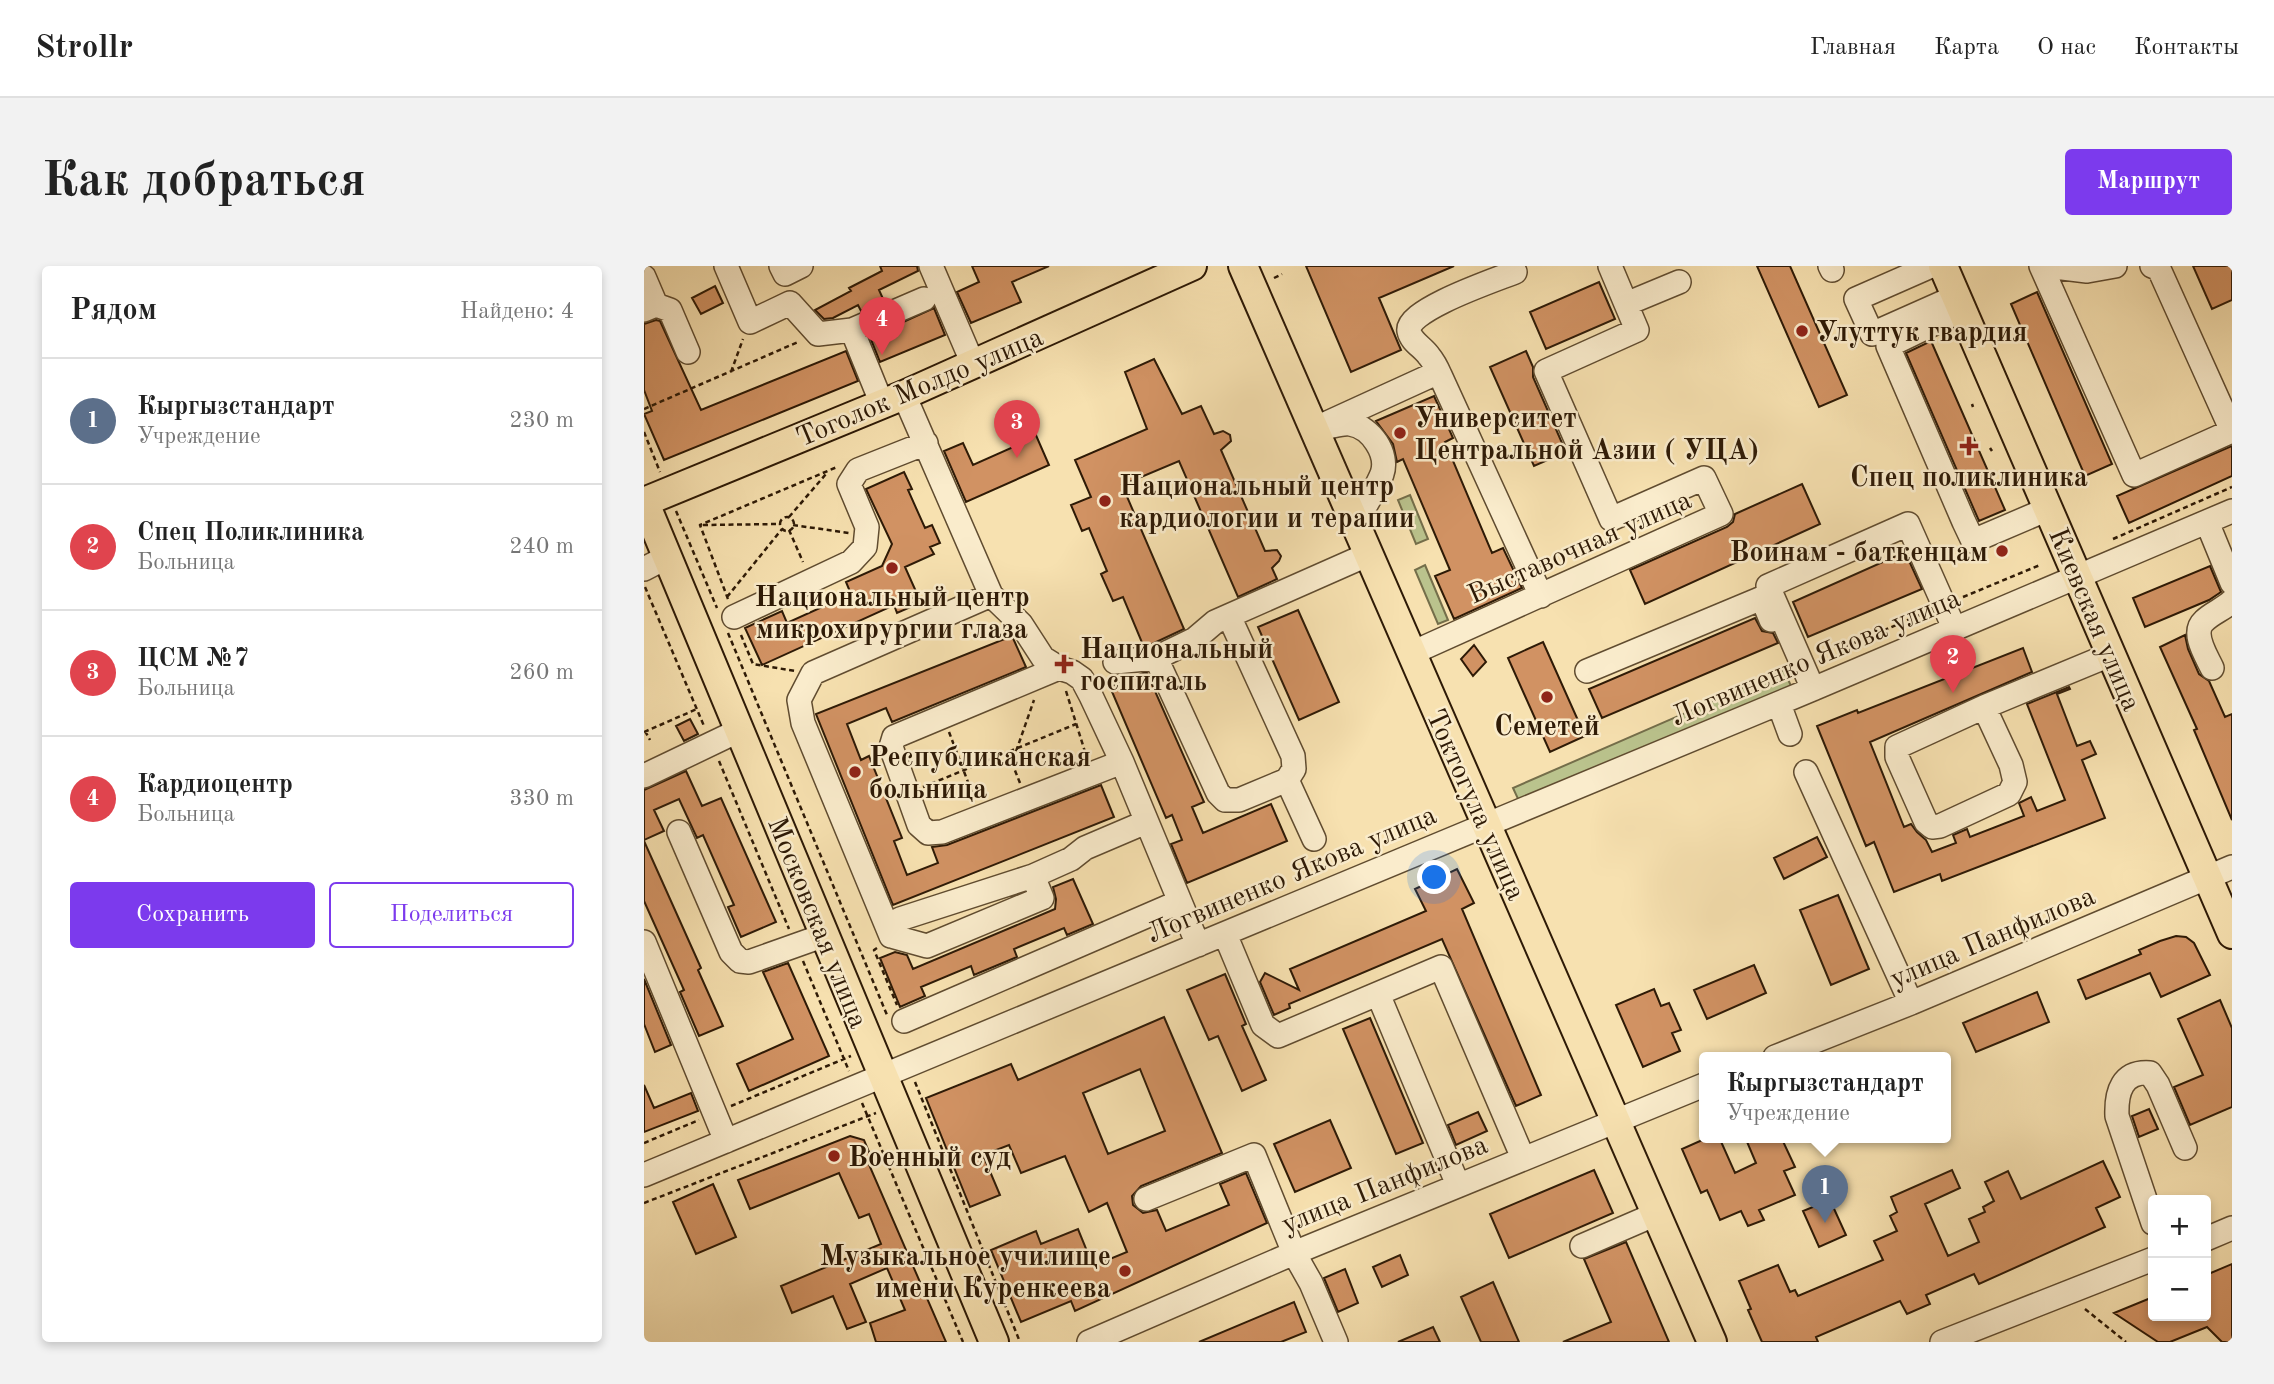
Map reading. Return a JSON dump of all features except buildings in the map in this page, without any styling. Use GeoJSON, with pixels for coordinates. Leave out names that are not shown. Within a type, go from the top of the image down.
{"type":"FeatureCollection","features":[{"type":"Feature","properties":{"kind":"main road","name":"Тоголок Молдо улица"},"geometry":{"type":"LineString","coordinates":[[652,498],[973,365],[1192,266]]}},
{"type":"Feature","properties":{"kind":"main road","name":"Токтогула улица"},"geometry":{"type":"LineString","coordinates":[[1243,266],[1712,1342]]}},
{"type":"Feature","properties":{"kind":"main road","name":"Киевская улица"},"geometry":{"type":"LineString","coordinates":[[1943,266],[2112,654],[2220,873],[2232,934]]}},
{"type":"Feature","properties":{"kind":"main road","name":"Московская улица"},"geometry":{"type":"LineString","coordinates":[[652,498],[656,563],[740,730],[872,1049],[896,1069],[896,1105],[994,1342]]}},
{"type":"Feature","properties":{"kind":"street"},"geometry":{"type":"LineString","coordinates":[[726,266],[750,322],[790,303],[818,334],[852,330],[924,299]]}},
{"type":"Feature","properties":{"kind":"street"},"geometry":{"type":"LineString","coordinates":[[781,266],[785,274],[801,266]]}},
{"type":"Feature","properties":{"kind":"street"},"geometry":{"type":"LineString","coordinates":[[931,266],[973,365]]}},
{"type":"Feature","properties":{"kind":"street"},"geometry":{"type":"LineString","coordinates":[[1610,266],[1626,304],[1679,282]]}},
{"type":"Feature","properties":{"kind":"street"},"geometry":{"type":"LineString","coordinates":[[1931,266],[1856,299],[1872,334],[1959,303]]}},
{"type":"Feature","properties":{"kind":"street"},"geometry":{"type":"LineString","coordinates":[[2043,266],[2087,271],[2115,266]]}},
{"type":"Feature","properties":{"kind":"street"},"geometry":{"type":"LineString","coordinates":[[2043,266],[2134,474],[2232,431],[2159,270],[2152,266]]}},
{"type":"Feature","properties":{"kind":"street"},"geometry":{"type":"LineString","coordinates":[[1515,272],[1431,307],[1414,318],[1409,332],[1414,341],[1431,357],[1541,596]]}},
{"type":"Feature","properties":{"kind":"street"},"geometry":{"type":"LineString","coordinates":[[644,278],[650,308],[670,310],[688,352]]}},
{"type":"Feature","properties":{"kind":"street"},"geometry":{"type":"LineString","coordinates":[[1959,303],[1888,346],[1964,522],[1973,541],[2048,509]]}},
{"type":"Feature","properties":{"kind":"street","name":"Выставочная улица"},"geometry":{"type":"LineString","coordinates":[[1412,653],[1721,514],[1704,478],[1611,519],[1546,371],[1637,330],[1626,304]]}},
{"type":"Feature","properties":{"kind":"street"},"geometry":{"type":"LineString","coordinates":[[852,330],[893,399],[926,443],[991,595],[1021,624],[1051,671]]}},
{"type":"Feature","properties":{"kind":"street"},"geometry":{"type":"LineString","coordinates":[[1314,429],[1430,376],[1440,375]]}},
{"type":"Feature","properties":{"kind":"street"},"geometry":{"type":"LineString","coordinates":[[1314,429],[1349,424],[1365,431],[1374,439],[1384,457],[1382,473],[1355,523]]}},
{"type":"Feature","properties":{"kind":"street"},"geometry":{"type":"LineString","coordinates":[[725,611],[812,580],[851,562],[865,547],[867,527],[849,484],[851,477],[858,470],[926,443]]}},
{"type":"Feature","properties":{"kind":"street","name":"Логвиненко Якова улица"},"geometry":{"type":"LineString","coordinates":[[644,1175],[1779,704],[2232,511]]}},
{"type":"Feature","properties":{"kind":"street"},"geometry":{"type":"LineString","coordinates":[[2207,522],[2232,583]]}},
{"type":"Feature","properties":{"kind":"street"},"geometry":{"type":"LineString","coordinates":[[1808,691],[1768,586],[1908,524],[1955,630]]}},
{"type":"Feature","properties":{"kind":"street"},"geometry":{"type":"LineString","coordinates":[[1115,662],[1156,658],[1195,639],[1206,628],[1228,616],[1369,554]]}},
{"type":"Feature","properties":{"kind":"street"},"geometry":{"type":"LineString","coordinates":[[891,936],[803,723],[799,700],[813,673],[991,595]]}},
{"type":"Feature","properties":{"kind":"street"},"geometry":{"type":"LineString","coordinates":[[1587,671],[1762,598],[1792,669],[1808,691]]}},
{"type":"Feature","properties":{"kind":"street"},"geometry":{"type":"LineString","coordinates":[[2212,668],[2199,638],[2199,628],[2204,621],[2232,601]]}},
{"type":"Feature","properties":{"kind":"street"},"geometry":{"type":"LineString","coordinates":[[1156,658],[1218,793],[1226,800],[1239,800],[1287,780],[1294,769],[1293,755],[1228,616]]}},
{"type":"Feature","properties":{"kind":"street"},"geometry":{"type":"LineString","coordinates":[[1983,707],[2011,765],[2015,782],[2010,794],[1940,826],[1932,827],[1926,822],[1902,768],[1897,747],[1983,707],[2112,654]]}},
{"type":"Feature","properties":{"kind":"street"},"geometry":{"type":"LineString","coordinates":[[1122,762],[942,832],[928,833],[919,825],[891,747],[894,737],[1051,671],[1072,672],[1082,679],[1122,762],[1198,945]]}},
{"type":"Feature","properties":{"kind":"street"},"geometry":{"type":"LineString","coordinates":[[1779,704],[1790,734]]}},
{"type":"Feature","properties":{"kind":"street"},"geometry":{"type":"LineString","coordinates":[[644,776],[740,730]]}},
{"type":"Feature","properties":{"kind":"street"},"geometry":{"type":"LineString","coordinates":[[1806,772],[1911,1003]]}},
{"type":"Feature","properties":{"kind":"street"},"geometry":{"type":"LineString","coordinates":[[1287,780],[1314,839]]}},
{"type":"Feature","properties":{"kind":"street"},"geometry":{"type":"LineString","coordinates":[[891,936],[900,919],[1032,876],[1071,859],[1085,848],[1146,822]]}},
{"type":"Feature","properties":{"kind":"street"},"geometry":{"type":"LineString","coordinates":[[679,832],[731,952],[740,961],[749,962],[825,935]]}},
{"type":"Feature","properties":{"kind":"street","name":"улица Панфилова"},"geometry":{"type":"LineString","coordinates":[[1788,1052],[2220,873]]}},
{"type":"Feature","properties":{"kind":"street"},"geometry":{"type":"LineString","coordinates":[[891,936],[928,946],[989,921],[1042,898],[1032,876]]}},
{"type":"Feature","properties":{"kind":"street"},"geometry":{"type":"LineString","coordinates":[[898,1023],[1180,902]]}},
{"type":"Feature","properties":{"kind":"street"},"geometry":{"type":"LineString","coordinates":[[1224,934],[1263,1024],[1278,1036],[1441,967],[1523,1158]]}},
{"type":"Feature","properties":{"kind":"street"},"geometry":{"type":"LineString","coordinates":[[644,942],[726,1140]]}},
{"type":"Feature","properties":{"kind":"street"},"geometry":{"type":"LineString","coordinates":[[1378,994],[1458,1185]]}},
{"type":"Feature","properties":{"kind":"street"},"geometry":{"type":"LineString","coordinates":[[2148,1208],[2117,1116],[2116,1100],[2123,1083],[2139,1072],[2150,1073],[2158,1085],[2185,1148]]}},
{"type":"Feature","properties":{"kind":"street","name":"улица Панфилова"},"geometry":{"type":"LineString","coordinates":[[1089,1342],[1294,1253],[1699,1086]]}},
{"type":"Feature","properties":{"kind":"street"},"geometry":{"type":"LineString","coordinates":[[1146,1199],[1254,1155],[1294,1253],[1311,1283],[1336,1342]]}},
{"type":"Feature","properties":{"kind":"street"},"geometry":{"type":"LineString","coordinates":[[1582,1246],[1656,1214]]}},
{"type":"Feature","properties":{"kind":"street"},"geometry":{"type":"LineString","coordinates":[[2211,1237],[2232,1228]]}},
{"type":"Feature","properties":{"kind":"street"},"geometry":{"type":"LineString","coordinates":[[1942,1342],[2148,1261]]}},
{"type":"Feature","properties":{"kind":"path"},"geometry":{"type":"LineString","coordinates":[[1273,278],[1282,274]]}},
{"type":"Feature","properties":{"kind":"path"},"geometry":{"type":"LineString","coordinates":[[731,372],[750,322]]}},
{"type":"Feature","properties":{"kind":"path"},"geometry":{"type":"LineString","coordinates":[[644,409],[818,334]]}},
{"type":"Feature","properties":{"kind":"path"},"geometry":{"type":"LineString","coordinates":[[644,432],[652,498],[725,611],[753,664],[800,671],[806,686]]}},
{"type":"Feature","properties":{"kind":"path"},"geometry":{"type":"LineString","coordinates":[[700,526],[839,466]]}},
{"type":"Feature","properties":{"kind":"path"},"geometry":{"type":"LineString","coordinates":[[782,529],[782,518],[789,517],[828,471]]}},
{"type":"Feature","properties":{"kind":"path"},"geometry":{"type":"LineString","coordinates":[[2109,541],[2232,487]]}},
{"type":"Feature","properties":{"kind":"path"},"geometry":{"type":"LineString","coordinates":[[789,517],[793,525]]}},
{"type":"Feature","properties":{"kind":"path"},"geometry":{"type":"LineString","coordinates":[[700,526],[780,524]]}},
{"type":"Feature","properties":{"kind":"path"},"geometry":{"type":"LineString","coordinates":[[793,525],[866,535]]}},
{"type":"Feature","properties":{"kind":"path"},"geometry":{"type":"LineString","coordinates":[[789,530],[793,525]]}},
{"type":"Feature","properties":{"kind":"path"},"geometry":{"type":"LineString","coordinates":[[700,526],[725,611],[898,1023]]}},
{"type":"Feature","properties":{"kind":"path"},"geometry":{"type":"LineString","coordinates":[[725,611],[782,529]]}},
{"type":"Feature","properties":{"kind":"path"},"geometry":{"type":"LineString","coordinates":[[782,529],[789,530]]}},
{"type":"Feature","properties":{"kind":"path"},"geometry":{"type":"LineString","coordinates":[[789,530],[812,580]]}},
{"type":"Feature","properties":{"kind":"path"},"geometry":{"type":"LineString","coordinates":[[1953,601],[2040,565]]}},
{"type":"Feature","properties":{"kind":"path"},"geometry":{"type":"LineString","coordinates":[[1792,669],[1928,612]]}},
{"type":"Feature","properties":{"kind":"path"},"geometry":{"type":"LineString","coordinates":[[1051,671],[1076,724],[1093,774]]}},
{"type":"Feature","properties":{"kind":"path"},"geometry":{"type":"LineString","coordinates":[[1026,799],[1012,763],[1051,671]]}},
{"type":"Feature","properties":{"kind":"path"},"geometry":{"type":"LineString","coordinates":[[650,740],[645,731],[697,709]]}},
{"type":"Feature","properties":{"kind":"path"},"geometry":{"type":"LineString","coordinates":[[943,716],[980,817]]}},
{"type":"Feature","properties":{"kind":"path"},"geometry":{"type":"LineString","coordinates":[[907,793],[1076,724]]}},
{"type":"Feature","properties":{"kind":"path"},"geometry":{"type":"LineString","coordinates":[[891,936],[874,950],[898,1023]]}},
{"type":"Feature","properties":{"kind":"path"},"geometry":{"type":"LineString","coordinates":[[644,1143],[872,1049]]}},
{"type":"Feature","properties":{"kind":"path"},"geometry":{"type":"LineString","coordinates":[[896,1069],[1020,1342]]}},
{"type":"Feature","properties":{"kind":"path"},"geometry":{"type":"LineString","coordinates":[[644,1203],[896,1105]]}},
{"type":"Feature","properties":{"kind":"path"},"geometry":{"type":"LineString","coordinates":[[2085,1309],[2126,1342]]}},
{"type":"Feature","properties":{"kind":"green space"},"geometry":{"type":"Polygon","coordinates":[[[1410,495],[1428,539],[1416,544],[1398,500],[1410,495]]]}},
{"type":"Feature","properties":{"kind":"green space"},"geometry":{"type":"Polygon","coordinates":[[[1425,565],[1448,620],[1438,624],[1415,570],[1425,565]]]}},
{"type":"Feature","properties":{"kind":"green space"},"geometry":{"type":"Polygon","coordinates":[[[1784,670],[1791,686],[1519,801],[1513,788],[1784,670]]]}},
{"type":"Feature","properties":{"kind":"place","name":"Улуттук гвардия"},"geometry":{"type":"Point","coordinates":[1802,331]}},
{"type":"Feature","properties":{"kind":"place","name":"Кардиоцентр"},"geometry":{"type":"Point","coordinates":[882,355]}},
{"type":"Feature","properties":{"kind":"place","name":"Университет Центральной Азии ( УЦА)"},"geometry":{"type":"Point","coordinates":[1400,433]}},
{"type":"Feature","properties":{"kind":"place","name":"Спец поликлиника"},"geometry":{"type":"Point","coordinates":[1969,446]}},
{"type":"Feature","properties":{"kind":"place","name":"ЦСМ №7"},"geometry":{"type":"Point","coordinates":[1017,458]}},
{"type":"Feature","properties":{"kind":"place","name":"Национальный центр кардиологии и терапии"},"geometry":{"type":"Point","coordinates":[1105,501]}},
{"type":"Feature","properties":{"kind":"place","name":"Воинам - баткенцам"},"geometry":{"type":"Point","coordinates":[2002,551]}},
{"type":"Feature","properties":{"kind":"place","name":"Национальный центр микрохирургии глаза"},"geometry":{"type":"Point","coordinates":[892,568]}},
{"type":"Feature","properties":{"kind":"place","name":"Национальный госпиталь"},"geometry":{"type":"Point","coordinates":[1064,664]}},
{"type":"Feature","properties":{"kind":"place","name":"Спец Поликлиника"},"geometry":{"type":"Point","coordinates":[1953,693]}},
{"type":"Feature","properties":{"kind":"place","name":"Семетей"},"geometry":{"type":"Point","coordinates":[1547,697]}},
{"type":"Feature","properties":{"kind":"place","name":"Республиканская больница"},"geometry":{"type":"Point","coordinates":[855,772]}},
{"type":"Feature","properties":{"kind":"place","name":"Военный суд"},"geometry":{"type":"Point","coordinates":[834,1156]}},
{"type":"Feature","properties":{"kind":"place","name":"Кыргызстандарт"},"geometry":{"type":"Point","coordinates":[1825,1223]}},
{"type":"Feature","properties":{"kind":"place","name":"Музыкальное училище имени Куренкеева"},"geometry":{"type":"Point","coordinates":[1125,1271]}}]}
